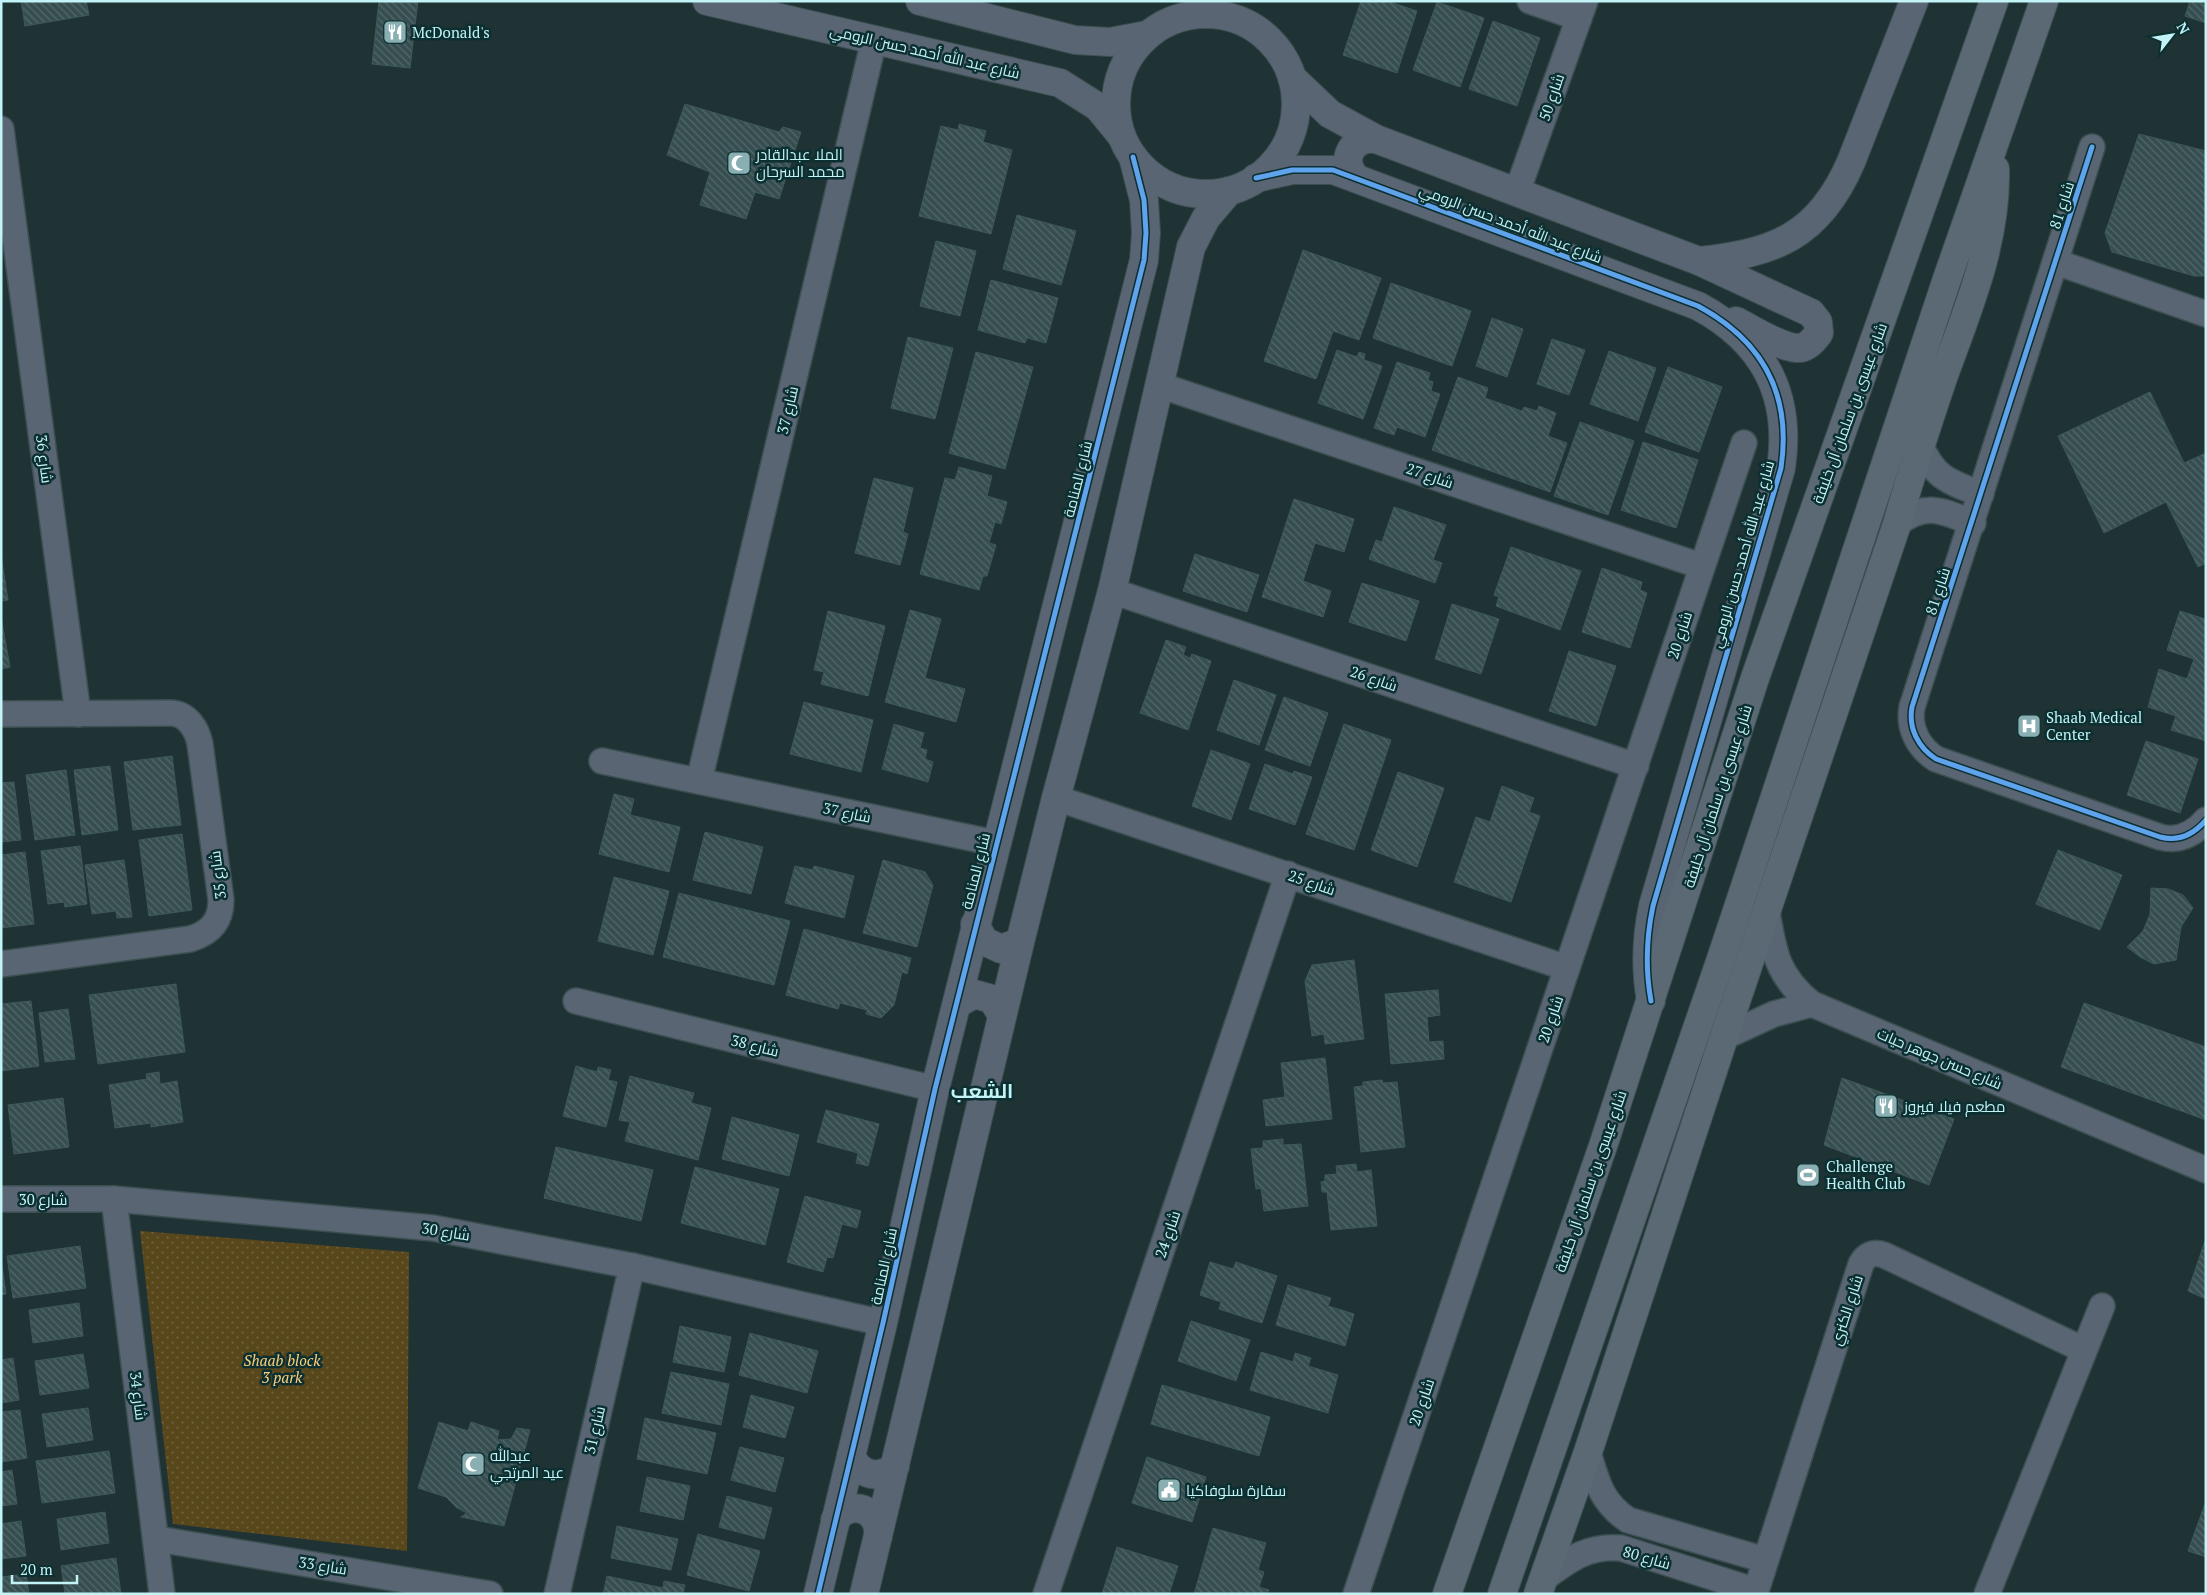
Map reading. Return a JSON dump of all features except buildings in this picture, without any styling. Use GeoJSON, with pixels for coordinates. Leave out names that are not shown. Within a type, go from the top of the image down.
{"type":"FeatureCollection","features":[{"type":"Feature","properties":{"kind":"highway"},"geometry":{"type":"LineString","coordinates":[[1979,1],[1982,38]]}},
{"type":"Feature","properties":{"kind":"highway","name":"شارع عيسى بن سلمان آل خليفة"},"geometry":{"type":"LineString","coordinates":[[1447,1594],[1596,1165],[1755,678],[1994,1]]}},
{"type":"Feature","properties":{"kind":"highway"},"geometry":{"type":"LineString","coordinates":[[1502,1594],[1721,959],[2044,1]]}},
{"type":"Feature","properties":{"kind":"highway"},"geometry":{"type":"LineString","coordinates":[[1540,1586],[1588,1452],[1724,1037],[1897,524],[1920,444],[1976,284],[1986,250],[1994,198],[1994,145]]}},
{"type":"Feature","properties":{"kind":"street","name":"شارع عبد الله أحمد حسن الرومي"},"geometry":{"type":"LineString","coordinates":[[707,1],[1025,73],[1060,83],[1098,107],[1145,170],[1160,181],[1193,193],[1211,194],[1229,191]]}},
{"type":"Feature","properties":{"kind":"street"},"geometry":{"type":"LineString","coordinates":[[1153,31],[1178,1]]}},
{"type":"Feature","properties":{"kind":"street"},"geometry":{"type":"LineString","coordinates":[[1250,1],[1260,33]]}},
{"type":"Feature","properties":{"kind":"street"},"geometry":{"type":"LineString","coordinates":[[1530,1],[1582,9]]}},
{"type":"Feature","properties":{"kind":"street","name":"شارع عبد الله أحمد حسن الرومي"},"geometry":{"type":"LineString","coordinates":[[1292,78],[1330,114],[1376,139],[1699,261],[1736,257],[1758,252],[1794,235],[1812,221],[1829,203],[1840,186],[1914,1]]}},
{"type":"Feature","properties":{"kind":"street"},"geometry":{"type":"LineString","coordinates":[[864,1594],[1020,942],[1056,798],[1112,590],[1191,247],[1211,210],[1229,191],[1256,178],[1271,166],[1282,151],[1290,134],[1294,116],[1295,96],[1292,78],[1274,46],[1245,23],[1227,16],[1209,14],[1190,15],[1173,20],[1153,31],[1124,41],[1094,42],[1075,40],[933,3]]}},
{"type":"Feature","properties":{"kind":"street","name":"شارع 50"},"geometry":{"type":"LineString","coordinates":[[1517,192],[1582,9]]}},
{"type":"Feature","properties":{"kind":"street"},"geometry":{"type":"LineString","coordinates":[[1025,73],[1037,68],[1044,57],[1045,42],[1037,30]]}},
{"type":"Feature","properties":{"kind":"street","name":"شارع المنامة"},"geometry":{"type":"LineString","coordinates":[[818,1594],[883,1323],[934,1089],[1144,260],[1146,233],[1144,200],[1128,147],[1117,120],[1116,101],[1118,82],[1125,65],[1134,49],[1153,31]]}},
{"type":"Feature","properties":{"kind":"street","name":"شارع 37"},"geometry":{"type":"LineString","coordinates":[[700,781],[874,40]]}},
{"type":"Feature","properties":{"kind":"street","name":"شارع 36"},"geometry":{"type":"LineString","coordinates":[[1,129],[78,714]]}},
{"type":"Feature","properties":{"kind":"street"},"geometry":{"type":"LineString","coordinates":[[1355,177],[1348,164],[1350,149],[1361,140],[1376,139]]}},
{"type":"Feature","properties":{"kind":"street","name":"شارع 81"},"geometry":{"type":"LineString","coordinates":[[2092,147],[1912,707],[1911,722],[1922,747],[1936,759],[2160,837],[2174,839],[2202,832]]}},
{"type":"Feature","properties":{"kind":"street","name":"شارع عبد الله أحمد حسن الرومي"},"geometry":{"type":"LineString","coordinates":[[1256,178],[1292,170],[1333,170],[1698,306],[1720,317],[1739,332],[1751,346],[1771,377],[1782,412],[1784,449],[1781,468],[1653,906],[1646,953],[1646,978],[1650,1001]]}},
{"type":"Feature","properties":{"kind":"street"},"geometry":{"type":"LineString","coordinates":[[1144,260],[1152,256],[1170,258],[1182,270],[1184,277]]}},
{"type":"Feature","properties":{"kind":"street"},"geometry":{"type":"LineString","coordinates":[[1699,261],[1810,313],[1818,322],[1819,334],[1810,344],[1798,348],[1769,338],[1737,322],[1720,317]]}},
{"type":"Feature","properties":{"kind":"street"},"geometry":{"type":"LineString","coordinates":[[2056,262],[2206,314]]}},
{"type":"Feature","properties":{"kind":"street","name":"شارع 27"},"geometry":{"type":"LineString","coordinates":[[1159,384],[1701,566]]}},
{"type":"Feature","properties":{"kind":"street","name":"شارع 20"},"geometry":{"type":"LineString","coordinates":[[1356,1594],[1636,766],[1701,566],[1744,444]]}},
{"type":"Feature","properties":{"kind":"street"},"geometry":{"type":"LineString","coordinates":[[1920,444],[1928,461],[1941,476],[1952,484],[1981,494]]}},
{"type":"Feature","properties":{"kind":"street"},"geometry":{"type":"LineString","coordinates":[[1897,524],[1915,513],[1925,510],[1946,512],[1972,524]]}},
{"type":"Feature","properties":{"kind":"street","name":"شارع 26"},"geometry":{"type":"LineString","coordinates":[[1112,590],[1636,766]]}},
{"type":"Feature","properties":{"kind":"street","name":"شارع 35"},"geometry":{"type":"LineString","coordinates":[[1,964],[190,939],[201,936],[212,928],[220,916],[221,900],[202,754],[194,727],[175,713],[78,714]]}},
{"type":"Feature","properties":{"kind":"street"},"geometry":{"type":"LineString","coordinates":[[1,714],[78,714]]}},
{"type":"Feature","properties":{"kind":"street","name":"شارع 37"},"geometry":{"type":"LineString","coordinates":[[602,761],[995,844]]}},
{"type":"Feature","properties":{"kind":"street","name":"شارع 25"},"geometry":{"type":"LineString","coordinates":[[1056,798],[1567,968]]}},
{"type":"Feature","properties":{"kind":"street","name":"شارع 24"},"geometry":{"type":"LineString","coordinates":[[1046,1594],[1288,874]]}},
{"type":"Feature","properties":{"kind":"street","name":"شارع حسن جوهر حيات"},"geometry":{"type":"LineString","coordinates":[[1767,912],[1777,961],[1786,978],[1812,1004],[2206,1170]]}},
{"type":"Feature","properties":{"kind":"street"},"geometry":{"type":"LineString","coordinates":[[975,924],[984,942],[1002,949],[1020,942]]}},
{"type":"Feature","properties":{"kind":"street"},"geometry":{"type":"LineString","coordinates":[[957,1004],[974,994],[992,999],[1002,1015]]}},
{"type":"Feature","properties":{"kind":"street","name":"شارع 38"},"geometry":{"type":"LineString","coordinates":[[576,1001],[934,1089]]}},
{"type":"Feature","properties":{"kind":"street"},"geometry":{"type":"LineString","coordinates":[[1724,1037],[1774,1014],[1812,1004]]}},
{"type":"Feature","properties":{"kind":"street","name":"شارع 30"},"geometry":{"type":"LineString","coordinates":[[1,1199],[114,1199],[432,1228],[632,1266],[883,1323]]}},
{"type":"Feature","properties":{"kind":"street","name":"شارع 34"},"geometry":{"type":"LineString","coordinates":[[114,1199],[157,1539],[162,1594]]}},
{"type":"Feature","properties":{"kind":"street","name":"شارع الكنري"},"geometry":{"type":"LineString","coordinates":[[1755,1592],[1861,1264],[1870,1254],[1884,1255],[2084,1350]]}},
{"type":"Feature","properties":{"kind":"street","name":"شارع 31"},"geometry":{"type":"LineString","coordinates":[[556,1594],[632,1266]]}},
{"type":"Feature","properties":{"kind":"street"},"geometry":{"type":"LineString","coordinates":[[1987,1594],[2102,1306]]}},
{"type":"Feature","properties":{"kind":"street","name":"شارع 80"},"geometry":{"type":"LineString","coordinates":[[1588,1452],[1605,1500],[1615,1512],[1628,1520],[1765,1560]]}},
{"type":"Feature","properties":{"kind":"street"},"geometry":{"type":"LineString","coordinates":[[851,1456],[858,1468],[871,1475],[880,1474],[895,1466]]}},
{"type":"Feature","properties":{"kind":"street"},"geometry":{"type":"LineString","coordinates":[[835,1520],[844,1511],[862,1508],[874,1516],[877,1522],[878,1536]]}},
{"type":"Feature","properties":{"kind":"street","name":"شارع 33"},"geometry":{"type":"LineString","coordinates":[[157,1539],[490,1594]]}},
{"type":"Feature","properties":{"kind":"street","name":"شارع 80"},"geometry":{"type":"LineString","coordinates":[[1540,1586],[1569,1560],[1587,1551],[1606,1547],[1621,1548],[1755,1592]]}},
{"type":"Feature","properties":{"kind":"green space","name":"Shaab block 3 park"},"geometry":{"type":"Polygon","coordinates":[[[140,1231],[409,1252],[407,1551],[173,1524],[140,1231]]]}},
{"type":"Feature","properties":{"kind":"cycle path"},"geometry":{"type":"LineString","coordinates":[[2092,147],[1912,707],[1913,730],[1920,744],[1936,759],[2160,837],[2180,838],[2186,836],[2206,820]]}},
{"type":"Feature","properties":{"kind":"cycle path"},"geometry":{"type":"LineString","coordinates":[[818,1594],[883,1323],[935,1089],[1144,260],[1146,233],[1144,200],[1133,157]]}},
{"type":"Feature","properties":{"kind":"cycle path"},"geometry":{"type":"LineString","coordinates":[[1256,178],[1292,170],[1333,170],[1698,306],[1721,320],[1740,336],[1756,353],[1768,372],[1777,393],[1782,416],[1781,468],[1653,906],[1647,954],[1651,1001]]}},
{"type":"Feature","properties":{"kind":"place","name":"McDonald's"},"geometry":{"type":"Point","coordinates":[395,32]}},
{"type":"Feature","properties":{"kind":"place","name":"الملا عبدالقادر محمد السرحان"},"geometry":{"type":"Point","coordinates":[739,163]}},
{"type":"Feature","properties":{"kind":"place","name":"Shaab Medical Center"},"geometry":{"type":"Point","coordinates":[2029,726]}},
{"type":"Feature","properties":{"kind":"place","name":"مطعم فيلا فيروز"},"geometry":{"type":"Point","coordinates":[1886,1106]}},
{"type":"Feature","properties":{"kind":"place","name":"Challenge Health Club"},"geometry":{"type":"Point","coordinates":[1808,1175]}},
{"type":"Feature","properties":{"kind":"place","name":"عبدالله عيد المرتجي"},"geometry":{"type":"Point","coordinates":[473,1464]}},
{"type":"Feature","properties":{"kind":"place","name":"سفارة سلوفاكيا"},"geometry":{"type":"Point","coordinates":[1169,1490]}},
{"type":"Feature","properties":{"kind":"district","name":"الشعب"},"geometry":{"type":"Point","coordinates":[982,1090]}}]}
